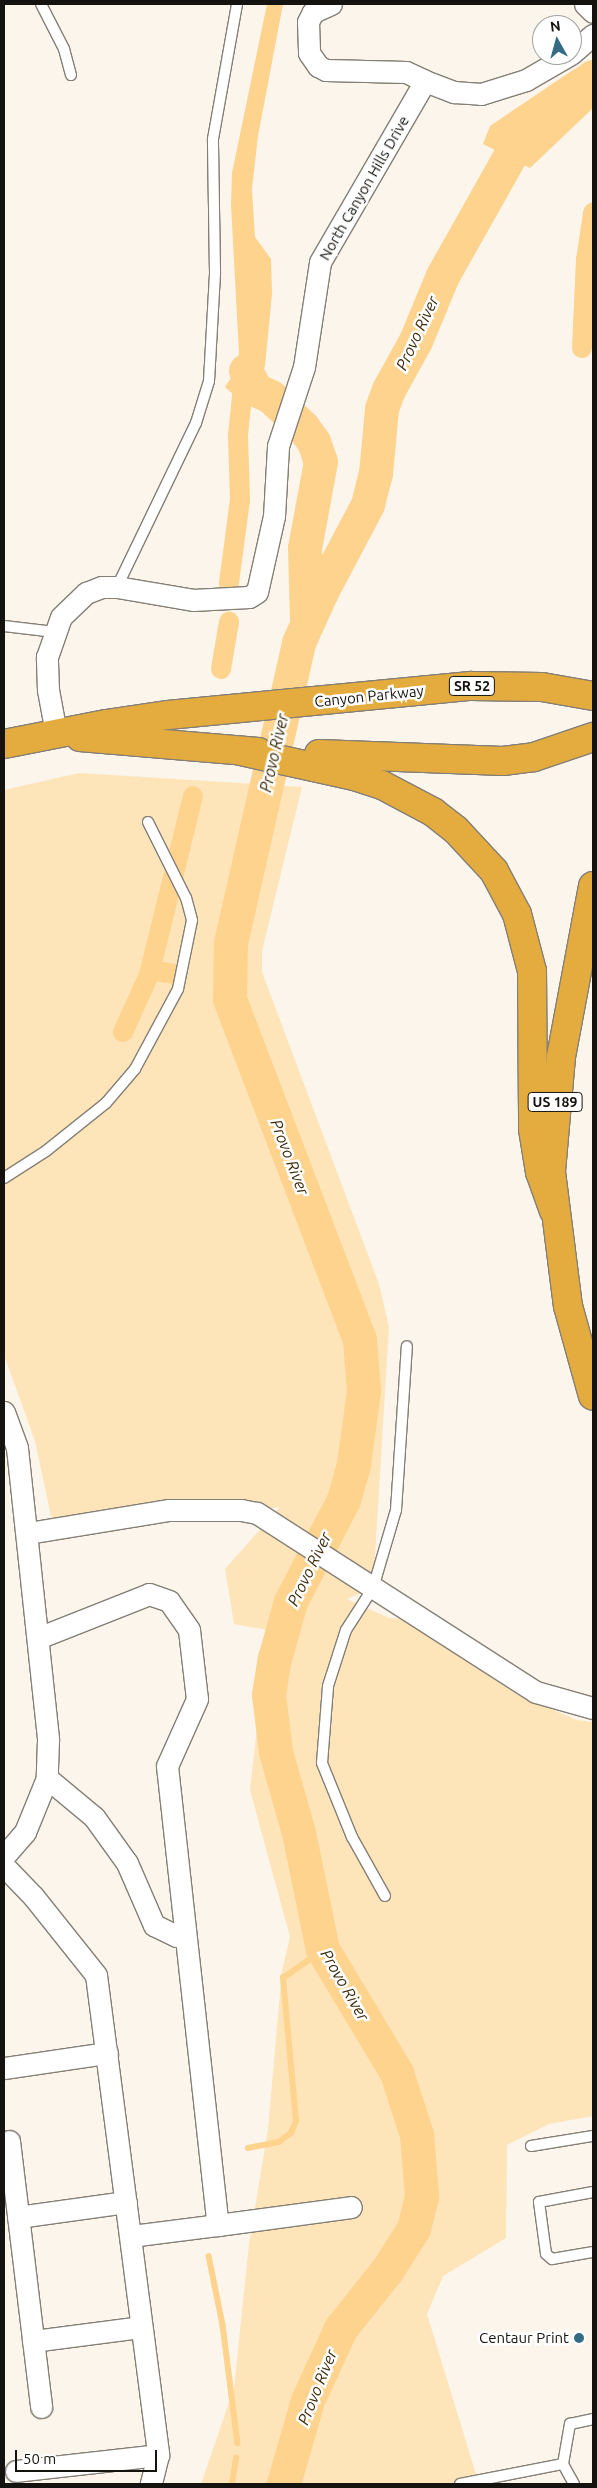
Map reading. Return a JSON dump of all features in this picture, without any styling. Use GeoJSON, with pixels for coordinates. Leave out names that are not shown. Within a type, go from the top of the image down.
{"type":"FeatureCollection","features":[{"type":"Feature","properties":{"kind":"highway","name":"Canyon Parkway"},"geometry":{"type":"LineString","coordinates":[[4,744],[106,724],[239,708],[507,685],[542,686],[593,696]]}},
{"type":"Feature","properties":{"kind":"highway","name":"Canyon Parkway"},"geometry":{"type":"LineString","coordinates":[[56,733],[121,742],[241,751],[324,761]]}},
{"type":"Feature","properties":{"kind":"highway"},"geometry":{"type":"LineString","coordinates":[[324,761],[503,761],[534,757],[583,741]]}},
{"type":"Feature","properties":{"kind":"highway"},"geometry":{"type":"LineString","coordinates":[[324,761],[382,785],[433,812],[479,853],[506,890],[521,923],[532,971],[533,1129],[540,1172],[554,1211]]}},
{"type":"Feature","properties":{"kind":"highway","name":"US 189"},"geometry":{"type":"LineString","coordinates":[[593,886],[555,1097],[551,1172],[554,1211],[568,1306],[593,1396]]}},
{"type":"Feature","properties":{"kind":"street"},"geometry":{"type":"LineString","coordinates":[[331,4],[313,12],[308,22],[309,53],[318,66],[326,70],[406,72],[454,92],[481,94],[526,80],[552,65]]}},
{"type":"Feature","properties":{"kind":"street"},"geometry":{"type":"LineString","coordinates":[[585,4],[593,12]]}},
{"type":"Feature","properties":{"kind":"street"},"geometry":{"type":"LineString","coordinates":[[582,44],[593,35]]}},
{"type":"Feature","properties":{"kind":"street","name":"North Canyon Hills Drive"},"geometry":{"type":"LineString","coordinates":[[56,733],[47,666],[54,632],[67,608],[76,600],[102,587],[117,587],[193,600],[255,595],[274,516],[277,454],[297,393],[320,262],[425,81]]}},
{"type":"Feature","properties":{"kind":"street"},"geometry":{"type":"LineString","coordinates":[[4,1412],[17,1448],[28,1533],[48,1740],[47,1778],[25,1832],[4,1856]]}},
{"type":"Feature","properties":{"kind":"street"},"geometry":{"type":"LineString","coordinates":[[28,1533],[170,1510],[241,1510],[257,1513],[536,1692],[593,1708]]}},
{"type":"Feature","properties":{"kind":"street"},"geometry":{"type":"LineString","coordinates":[[38,1638],[150,1594],[169,1601],[189,1630],[197,1699],[167,1766],[218,2225]]}},
{"type":"Feature","properties":{"kind":"street"},"geometry":{"type":"LineString","coordinates":[[47,1778],[94,1817],[127,1863],[154,1925],[177,1936],[185,1936]]}},
{"type":"Feature","properties":{"kind":"street"},"geometry":{"type":"LineString","coordinates":[[4,1866],[33,1896],[96,1975],[158,2455],[151,2484]]}},
{"type":"Feature","properties":{"kind":"street"},"geometry":{"type":"LineString","coordinates":[[4,2068],[107,2053]]}},
{"type":"Feature","properties":{"kind":"street"},"geometry":{"type":"LineString","coordinates":[[9,2142],[41,2407]]}},
{"type":"Feature","properties":{"kind":"street"},"geometry":{"type":"LineString","coordinates":[[18,2217],[126,2202]]}},
{"type":"Feature","properties":{"kind":"street"},"geometry":{"type":"LineString","coordinates":[[131,2236],[351,2207]]}},
{"type":"Feature","properties":{"kind":"street"},"geometry":{"type":"LineString","coordinates":[[33,2341],[141,2327]]}},
{"type":"Feature","properties":{"kind":"street"},"geometry":{"type":"LineString","coordinates":[[16,2471],[158,2455]]}},
{"type":"Feature","properties":{"kind":"lane"},"geometry":{"type":"LineString","coordinates":[[41,4],[64,50],[71,75]]}},
{"type":"Feature","properties":{"kind":"lane"},"geometry":{"type":"LineString","coordinates":[[117,587],[196,423],[209,381],[215,281],[213,139],[237,4]]}},
{"type":"Feature","properties":{"kind":"lane"},"geometry":{"type":"LineString","coordinates":[[4,626],[54,632]]}},
{"type":"Feature","properties":{"kind":"lane"},"geometry":{"type":"LineString","coordinates":[[4,1178],[46,1151],[106,1103],[135,1069],[183,975],[192,920],[186,898],[148,822]]}},
{"type":"Feature","properties":{"kind":"lane"},"geometry":{"type":"LineString","coordinates":[[385,1896],[352,1837],[322,1763],[328,1686],[346,1630],[372,1588],[396,1510],[407,1346]]}},
{"type":"Feature","properties":{"kind":"lane"},"geometry":{"type":"LineString","coordinates":[[531,2146],[593,2136]]}},
{"type":"Feature","properties":{"kind":"lane"},"geometry":{"type":"LineString","coordinates":[[593,2192],[539,2202],[546,2254],[552,2260],[593,2252]]}},
{"type":"Feature","properties":{"kind":"lane"},"geometry":{"type":"LineString","coordinates":[[574,2484],[563,2464],[570,2424],[593,2420]]}},
{"type":"Feature","properties":{"kind":"lane"},"geometry":{"type":"LineString","coordinates":[[460,2484],[563,2464]]}},
{"type":"Feature","properties":{"kind":"shaded area"},"geometry":{"type":"Polygon","coordinates":[[[267,4],[283,4],[258,136],[252,189],[255,237],[271,259],[272,294],[265,366],[248,409],[244,410],[244,414],[234,414],[234,395],[225,387],[237,369],[239,353],[231,205],[232,173],[267,4]]]}},
{"type":"Feature","properties":{"kind":"shaded area"},"geometry":{"type":"Polygon","coordinates":[[[593,60],[593,108],[530,168],[483,144],[490,126],[573,70],[593,60]]]}},
{"type":"Feature","properties":{"kind":"shaded area"},"geometry":{"type":"Polygon","coordinates":[[[79,773],[302,787],[262,951],[262,972],[379,1284],[389,1327],[373,1588],[347,1599],[389,1618],[401,1619],[518,1695],[577,1720],[593,1722],[593,2116],[549,2124],[507,2145],[506,2238],[443,2276],[427,2314],[479,2484],[201,2484],[234,2388],[249,2244],[268,2129],[282,1971],[290,1937],[250,1790],[268,1630],[234,1624],[225,1569],[280,1507],[54,1530],[35,1441],[4,1355],[4,790],[79,773]]]}},
{"type":"Feature","properties":{"kind":"waterway","name":"Provo River"},"geometry":{"type":"LineString","coordinates":[[284,2484],[308,2401],[341,2329],[388,2270],[414,2229],[422,2196],[417,2135],[397,2073],[323,1950],[299,1833],[276,1752],[269,1695],[275,1659],[291,1602],[344,1500],[354,1464],[364,1391],[360,1340],[230,999],[231,943],[299,643],[322,592],[368,505],[376,474],[382,409],[389,390],[416,341],[443,276],[519,141],[531,126],[593,77]]}},
{"type":"Feature","properties":{"kind":"waterway"},"geometry":{"type":"LineString","coordinates":[[582,348],[586,260],[593,213]]}},
{"type":"Feature","properties":{"kind":"waterway","name":"Provo River"},"geometry":{"type":"LineString","coordinates":[[246,371],[256,390],[271,397],[303,427],[314,442],[321,462],[305,548],[307,621]]}},
{"type":"Feature","properties":{"kind":"waterway"},"geometry":{"type":"LineString","coordinates":[[229,583],[240,500],[238,435],[243,387]]}},
{"type":"Feature","properties":{"kind":"waterway"},"geometry":{"type":"LineString","coordinates":[[221,669],[229,622]]}},
{"type":"Feature","properties":{"kind":"waterway"},"geometry":{"type":"LineString","coordinates":[[123,1032],[149,975],[193,796]]}},
{"type":"Feature","properties":{"kind":"waterway"},"geometry":{"type":"LineString","coordinates":[[149,975],[155,971],[174,974]]}},
{"type":"Feature","properties":{"kind":"waterway"},"geometry":{"type":"LineString","coordinates":[[248,2148],[279,2142],[291,2133],[296,2121],[283,1978],[323,1950]]}},
{"type":"Feature","properties":{"kind":"waterway"},"geometry":{"type":"LineString","coordinates":[[209,2256],[223,2325],[238,2443]]}},
{"type":"Feature","properties":{"kind":"waterway"},"geometry":{"type":"LineString","coordinates":[[232,2484],[236,2458]]}},
{"type":"Feature","properties":{"kind":"place","name":"Centaur Print"},"geometry":{"type":"Point","coordinates":[579,2338]}}]}
